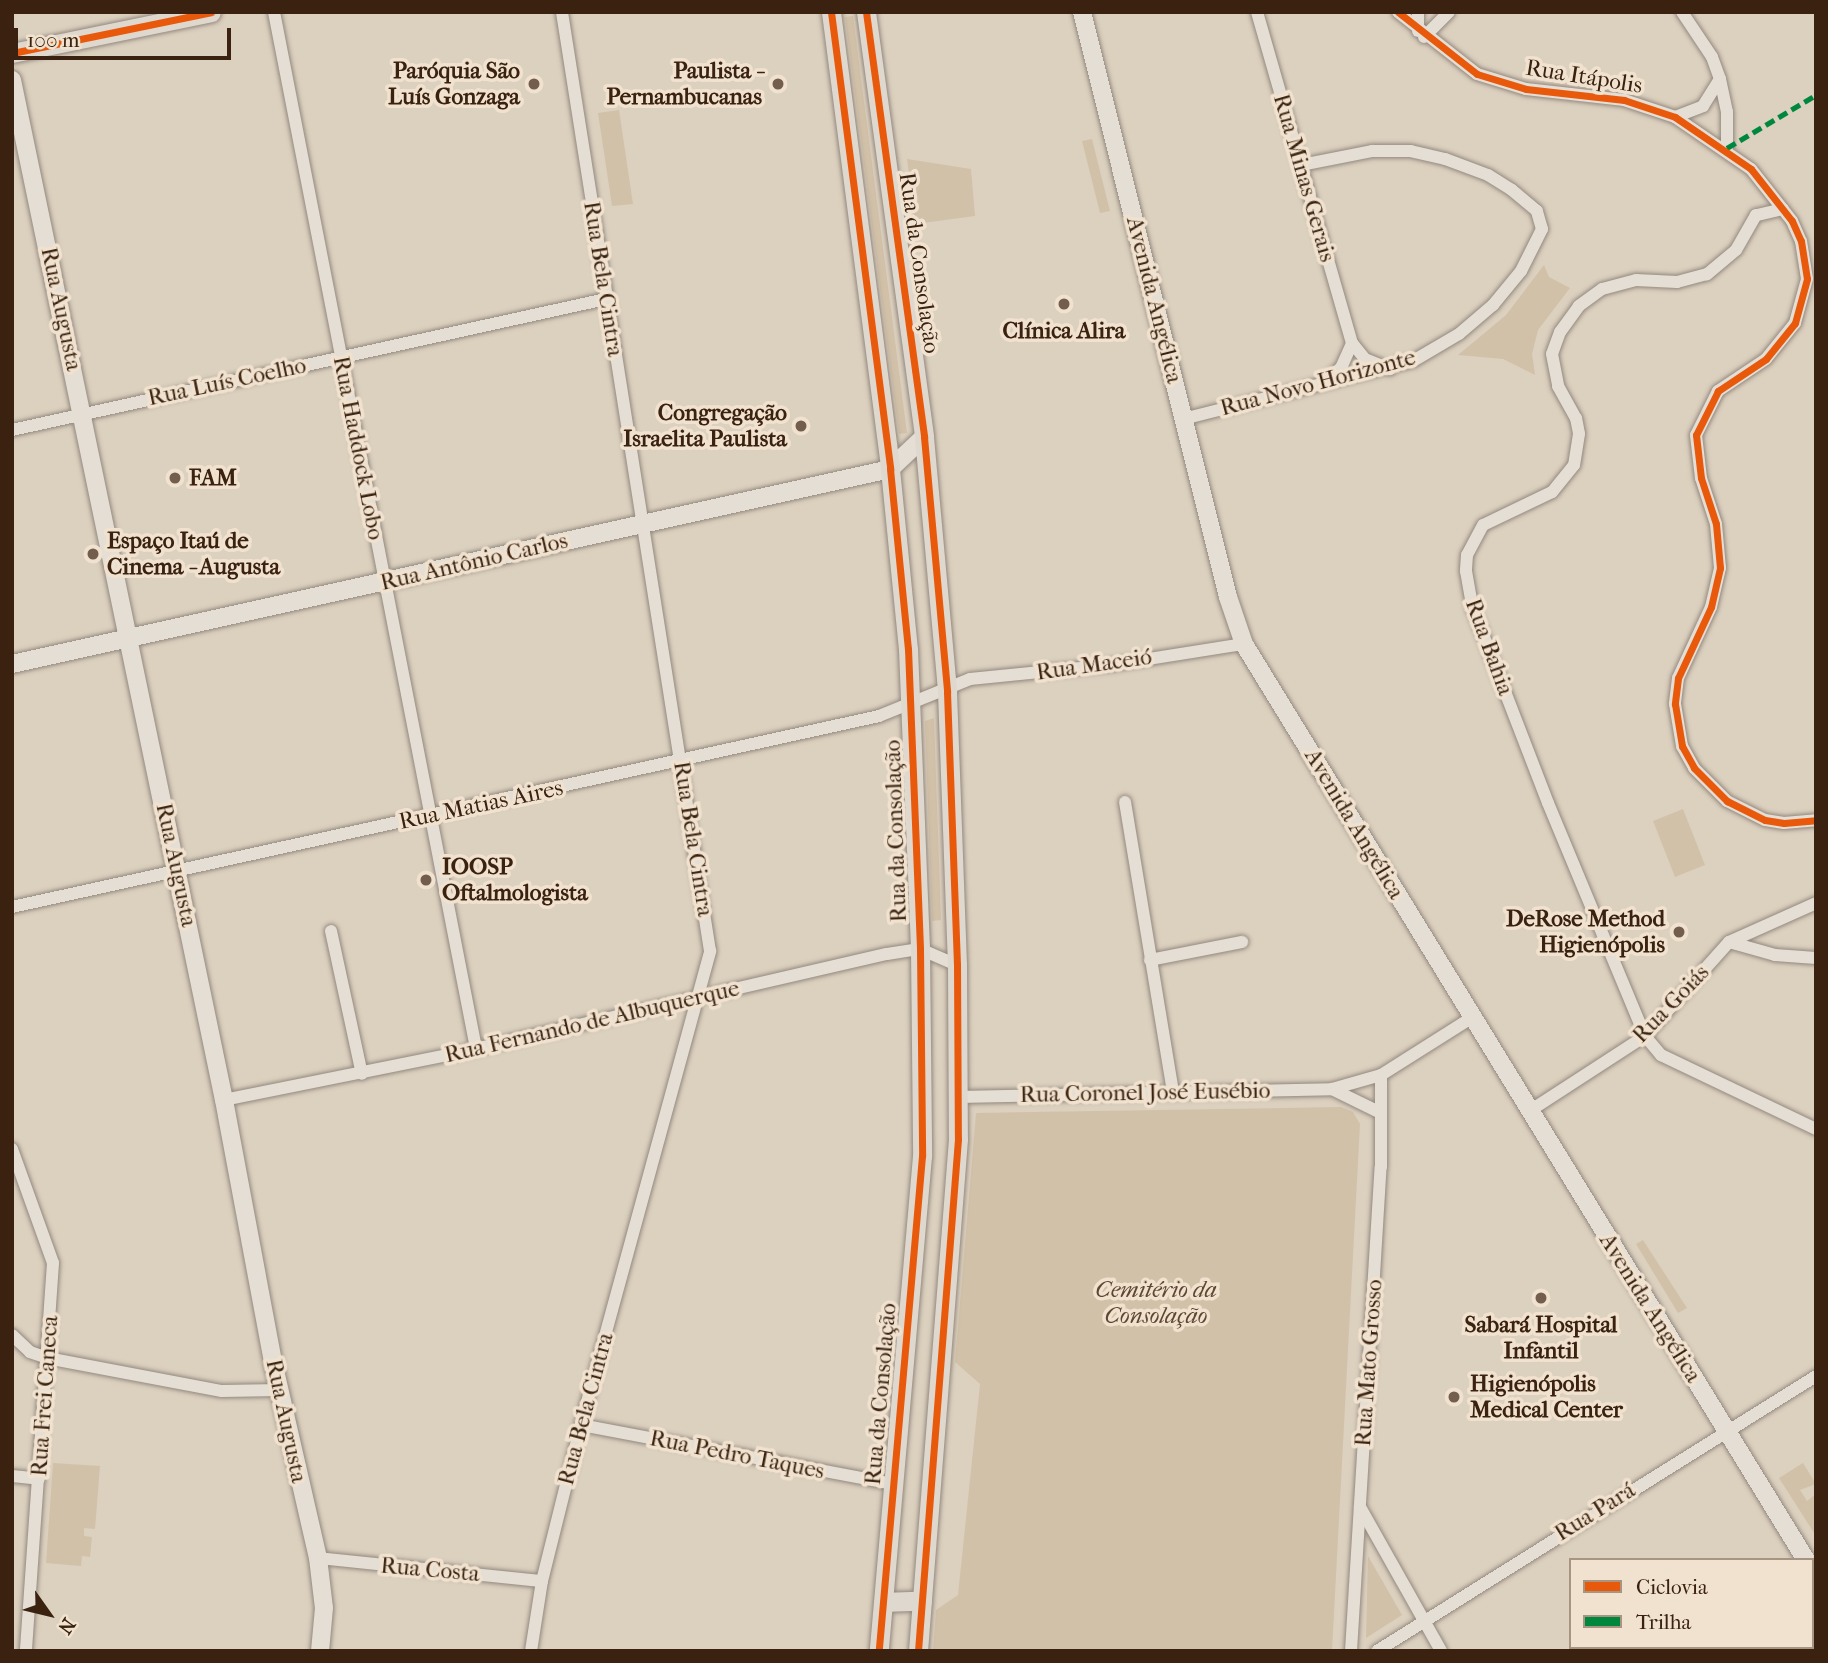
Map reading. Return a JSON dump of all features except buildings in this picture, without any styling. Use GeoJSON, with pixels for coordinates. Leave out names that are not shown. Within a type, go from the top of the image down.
{"type":"FeatureCollection","features":[{"type":"Feature","properties":{"kind":"main road"},"geometry":{"type":"LineString","coordinates":[[12,53],[211,12]]}},
{"type":"Feature","properties":{"kind":"main road","name":"Rua da Consolação"},"geometry":{"type":"LineString","coordinates":[[831,12],[890,469],[912,706],[920,949],[922,1143],[880,1651]]}},
{"type":"Feature","properties":{"kind":"main road","name":"Rua da Consolação"},"geometry":{"type":"LineString","coordinates":[[866,12],[924,437],[947,692],[957,965],[959,1097],[918,1651]]}},
{"type":"Feature","properties":{"kind":"main road","name":"Avenida Angélica"},"geometry":{"type":"LineString","coordinates":[[1082,12],[1228,597],[1244,644],[1528,1112],[1805,1558]]}},
{"type":"Feature","properties":{"kind":"main road","name":"Rua Augusta"},"geometry":{"type":"LineString","coordinates":[[12,80],[130,638],[280,1390],[318,1558],[324,1608],[320,1651]]}},
{"type":"Feature","properties":{"kind":"main road"},"geometry":{"type":"LineString","coordinates":[[890,469],[924,437]]}},
{"type":"Feature","properties":{"kind":"main road","name":"Rua Antônio Carlos"},"geometry":{"type":"LineString","coordinates":[[12,664],[890,469]]}},
{"type":"Feature","properties":{"kind":"main road"},"geometry":{"type":"LineString","coordinates":[[884,1602],[922,1601]]}},
{"type":"Feature","properties":{"kind":"street","name":"Rua Haddock Lobo"},"geometry":{"type":"LineString","coordinates":[[274,12],[476,1048]]}},
{"type":"Feature","properties":{"kind":"street","name":"Rua Bela Cintra"},"geometry":{"type":"LineString","coordinates":[[531,1651],[542,1581],[581,1425],[708,966],[709,934],[562,12]]}},
{"type":"Feature","properties":{"kind":"street","name":"Rua Minas Gerais"},"geometry":{"type":"LineString","coordinates":[[1257,12],[1352,343]]}},
{"type":"Feature","properties":{"kind":"street","name":"Rua Itápolis"},"geometry":{"type":"LineString","coordinates":[[1398,12],[1421,34],[1477,74],[1526,89],[1602,96],[1675,117],[1727,148],[1783,209],[1806,260],[1803,301],[1783,341],[1766,359],[1718,391],[1700,419],[1698,462],[1716,524],[1720,568],[1711,607],[1678,678],[1675,704],[1682,746],[1694,768],[1727,800],[1765,820],[1784,823],[1816,820]]}},
{"type":"Feature","properties":{"kind":"street"},"geometry":{"type":"LineString","coordinates":[[1418,12],[1421,34]]}},
{"type":"Feature","properties":{"kind":"street"},"geometry":{"type":"LineString","coordinates":[[1421,34],[1449,12]]}},
{"type":"Feature","properties":{"kind":"street"},"geometry":{"type":"LineString","coordinates":[[1682,12],[1712,57],[1720,79],[1727,112],[1727,148]]}},
{"type":"Feature","properties":{"kind":"street"},"geometry":{"type":"LineString","coordinates":[[1675,117],[1703,106],[1720,79]]}},
{"type":"Feature","properties":{"kind":"street","name":"Rua Novo Horizonte"},"geometry":{"type":"LineString","coordinates":[[1183,419],[1390,369],[1438,347],[1493,305],[1532,251],[1542,229],[1541,218],[1531,204],[1488,175],[1410,151],[1354,152],[1301,165]]}},
{"type":"Feature","properties":{"kind":"street","name":"Rua Bahia"},"geometry":{"type":"LineString","coordinates":[[1783,209],[1756,215],[1736,250],[1707,274],[1677,282],[1636,279],[1601,289],[1579,306],[1560,332],[1552,354],[1558,386],[1573,410],[1579,434],[1574,465],[1552,492],[1483,525],[1467,555],[1472,607],[1548,803],[1645,1036],[1661,1055],[1816,1129]]}},
{"type":"Feature","properties":{"kind":"street","name":"Rua Luís Coelho"},"geometry":{"type":"LineString","coordinates":[[12,430],[606,299]]}},
{"type":"Feature","properties":{"kind":"street"},"geometry":{"type":"LineString","coordinates":[[1317,388],[1341,368],[1352,343],[1365,359],[1390,369]]}},
{"type":"Feature","properties":{"kind":"street","name":"Rua Maceió"},"geometry":{"type":"LineString","coordinates":[[947,692],[970,679],[1111,665],[1244,644]]}},
{"type":"Feature","properties":{"kind":"street","name":"Rua Matias Aires"},"geometry":{"type":"LineString","coordinates":[[12,907],[680,761],[912,706],[947,692]]}},
{"type":"Feature","properties":{"kind":"street"},"geometry":{"type":"LineString","coordinates":[[1125,802],[1172,1091]]}},
{"type":"Feature","properties":{"kind":"street","name":"Rua Goiás"},"geometry":{"type":"LineString","coordinates":[[1528,1112],[1645,1036],[1729,942],[1816,903]]}},
{"type":"Feature","properties":{"kind":"street"},"geometry":{"type":"LineString","coordinates":[[331,931],[362,1074]]}},
{"type":"Feature","properties":{"kind":"street"},"geometry":{"type":"LineString","coordinates":[[1150,960],[1242,942]]}},
{"type":"Feature","properties":{"kind":"street"},"geometry":{"type":"LineString","coordinates":[[1729,942],[1775,955],[1816,958]]}},
{"type":"Feature","properties":{"kind":"street"},"geometry":{"type":"LineString","coordinates":[[920,949],[957,965]]}},
{"type":"Feature","properties":{"kind":"street","name":"Rua Fernando de Albuquerque"},"geometry":{"type":"LineString","coordinates":[[224,1100],[362,1074],[920,949]]}},
{"type":"Feature","properties":{"kind":"street","name":"Rua Coronel José Eusébio"},"geometry":{"type":"LineString","coordinates":[[959,1097],[1332,1089],[1381,1075],[1471,1018]]}},
{"type":"Feature","properties":{"kind":"street","name":"Rua Mato Grosso"},"geometry":{"type":"LineString","coordinates":[[1351,1651],[1381,1075]]}},
{"type":"Feature","properties":{"kind":"street","name":"Rua Coronel José Eusébio"},"geometry":{"type":"LineString","coordinates":[[1332,1089],[1381,1112]]}},
{"type":"Feature","properties":{"kind":"street","name":"Rua Frei Caneca"},"geometry":{"type":"LineString","coordinates":[[12,1149],[53,1263],[26,1651]]}},
{"type":"Feature","properties":{"kind":"street"},"geometry":{"type":"LineString","coordinates":[[12,1335],[30,1352],[47,1358],[222,1391],[280,1390]]}},
{"type":"Feature","properties":{"kind":"street","name":"Rua Pará"},"geometry":{"type":"LineString","coordinates":[[1377,1651],[1425,1622],[1444,1605],[1816,1376]]}},
{"type":"Feature","properties":{"kind":"street","name":"Rua Pedro Taques"},"geometry":{"type":"LineString","coordinates":[[581,1425],[893,1484]]}},
{"type":"Feature","properties":{"kind":"street"},"geometry":{"type":"LineString","coordinates":[[12,1476],[39,1479]]}},
{"type":"Feature","properties":{"kind":"street"},"geometry":{"type":"LineString","coordinates":[[1360,1507],[1441,1651]]}},
{"type":"Feature","properties":{"kind":"street","name":"Rua Costa"},"geometry":{"type":"LineString","coordinates":[[318,1558],[542,1581]]}},
{"type":"Feature","properties":{"kind":"green space"},"geometry":{"type":"Polygon","coordinates":[[[853,16],[907,433],[899,434],[845,17],[853,16]]]}},
{"type":"Feature","properties":{"kind":"green space"},"geometry":{"type":"Polygon","coordinates":[[[619,110],[633,204],[612,206],[598,113],[619,110]]]}},
{"type":"Feature","properties":{"kind":"green space"},"geometry":{"type":"Polygon","coordinates":[[[1092,139],[1110,211],[1100,213],[1082,141],[1092,139]]]}},
{"type":"Feature","properties":{"kind":"green space"},"geometry":{"type":"Polygon","coordinates":[[[907,159],[971,169],[975,216],[915,224],[907,159]]]}},
{"type":"Feature","properties":{"kind":"green space"},"geometry":{"type":"Polygon","coordinates":[[[1544,265],[1549,277],[1570,288],[1538,330],[1532,354],[1535,375],[1503,359],[1458,355],[1506,315],[1544,265]]]}},
{"type":"Feature","properties":{"kind":"green space"},"geometry":{"type":"Polygon","coordinates":[[[934,718],[941,920],[932,921],[925,721],[934,718]]]}},
{"type":"Feature","properties":{"kind":"green space"},"geometry":{"type":"Polygon","coordinates":[[[1683,809],[1705,865],[1675,877],[1653,821],[1683,809]]]}},
{"type":"Feature","properties":{"kind":"green space","name":"Cemitério da Consolação"},"geometry":{"type":"Polygon","coordinates":[[[1341,1107],[1353,1112],[1360,1124],[1332,1651],[933,1651],[936,1610],[958,1595],[980,1384],[955,1362],[976,1113],[1341,1107]]]}},
{"type":"Feature","properties":{"kind":"green space"},"geometry":{"type":"Polygon","coordinates":[[[1643,1240],[1687,1308],[1678,1313],[1636,1244],[1643,1240]]]}},
{"type":"Feature","properties":{"kind":"green space"},"geometry":{"type":"Polygon","coordinates":[[[53,1463],[100,1466],[95,1529],[84,1528],[84,1536],[92,1537],[90,1557],[82,1556],[81,1566],[46,1563],[53,1463]]]}},
{"type":"Feature","properties":{"kind":"green space"},"geometry":{"type":"Polygon","coordinates":[[[1803,1463],[1816,1484],[1800,1490],[1807,1501],[1816,1494],[1816,1536],[1779,1478],[1803,1463]]]}},
{"type":"Feature","properties":{"kind":"green space"},"geometry":{"type":"Polygon","coordinates":[[[1368,1556],[1402,1615],[1366,1638],[1368,1556]]]}},
{"type":"Feature","properties":{"kind":"marked path"},"geometry":{"type":"LineString","coordinates":[[1727,148],[1816,95]]}},
{"type":"Feature","properties":{"kind":"cycle path"},"geometry":{"type":"LineString","coordinates":[[12,53],[211,12]]}},
{"type":"Feature","properties":{"kind":"cycle path"},"geometry":{"type":"LineString","coordinates":[[831,12],[890,469],[908,649],[920,949],[922,1156],[879,1651]]}},
{"type":"Feature","properties":{"kind":"cycle path"},"geometry":{"type":"LineString","coordinates":[[866,12],[924,437],[947,692],[957,965],[958,1139],[918,1651]]}},
{"type":"Feature","properties":{"kind":"cycle path"},"geometry":{"type":"LineString","coordinates":[[1398,12],[1477,74],[1526,89],[1624,100],[1675,117],[1751,169],[1792,221],[1801,241],[1807,279],[1795,323],[1766,359],[1718,391],[1696,435],[1701,478],[1716,524],[1720,568],[1711,607],[1678,678],[1675,704],[1682,746],[1694,768],[1727,801],[1765,820],[1784,823],[1816,820]]}},
{"type":"Feature","properties":{"kind":"place","name":"Paróquia São Luís Gonzaga"},"geometry":{"type":"Point","coordinates":[534,84]}},
{"type":"Feature","properties":{"kind":"place","name":"Paulista - Pernambucanas"},"geometry":{"type":"Point","coordinates":[778,84]}},
{"type":"Feature","properties":{"kind":"place","name":"Clínica Alira"},"geometry":{"type":"Point","coordinates":[1064,304]}},
{"type":"Feature","properties":{"kind":"place","name":"Congregação Israelita Paulista"},"geometry":{"type":"Point","coordinates":[801,426]}},
{"type":"Feature","properties":{"kind":"place","name":"FAM"},"geometry":{"type":"Point","coordinates":[175,478]}},
{"type":"Feature","properties":{"kind":"place","name":"Espaço Itaú de Cinema - Augusta"},"geometry":{"type":"Point","coordinates":[93,554]}},
{"type":"Feature","properties":{"kind":"place","name":"IOOSP Oftalmologista"},"geometry":{"type":"Point","coordinates":[426,880]}},
{"type":"Feature","properties":{"kind":"place","name":"DeRose Method Higienópolis"},"geometry":{"type":"Point","coordinates":[1679,932]}},
{"type":"Feature","properties":{"kind":"place","name":"Sabará Hospital Infantil"},"geometry":{"type":"Point","coordinates":[1541,1298]}},
{"type":"Feature","properties":{"kind":"place","name":"Higienópolis Medical Center"},"geometry":{"type":"Point","coordinates":[1454,1397]}}]}
